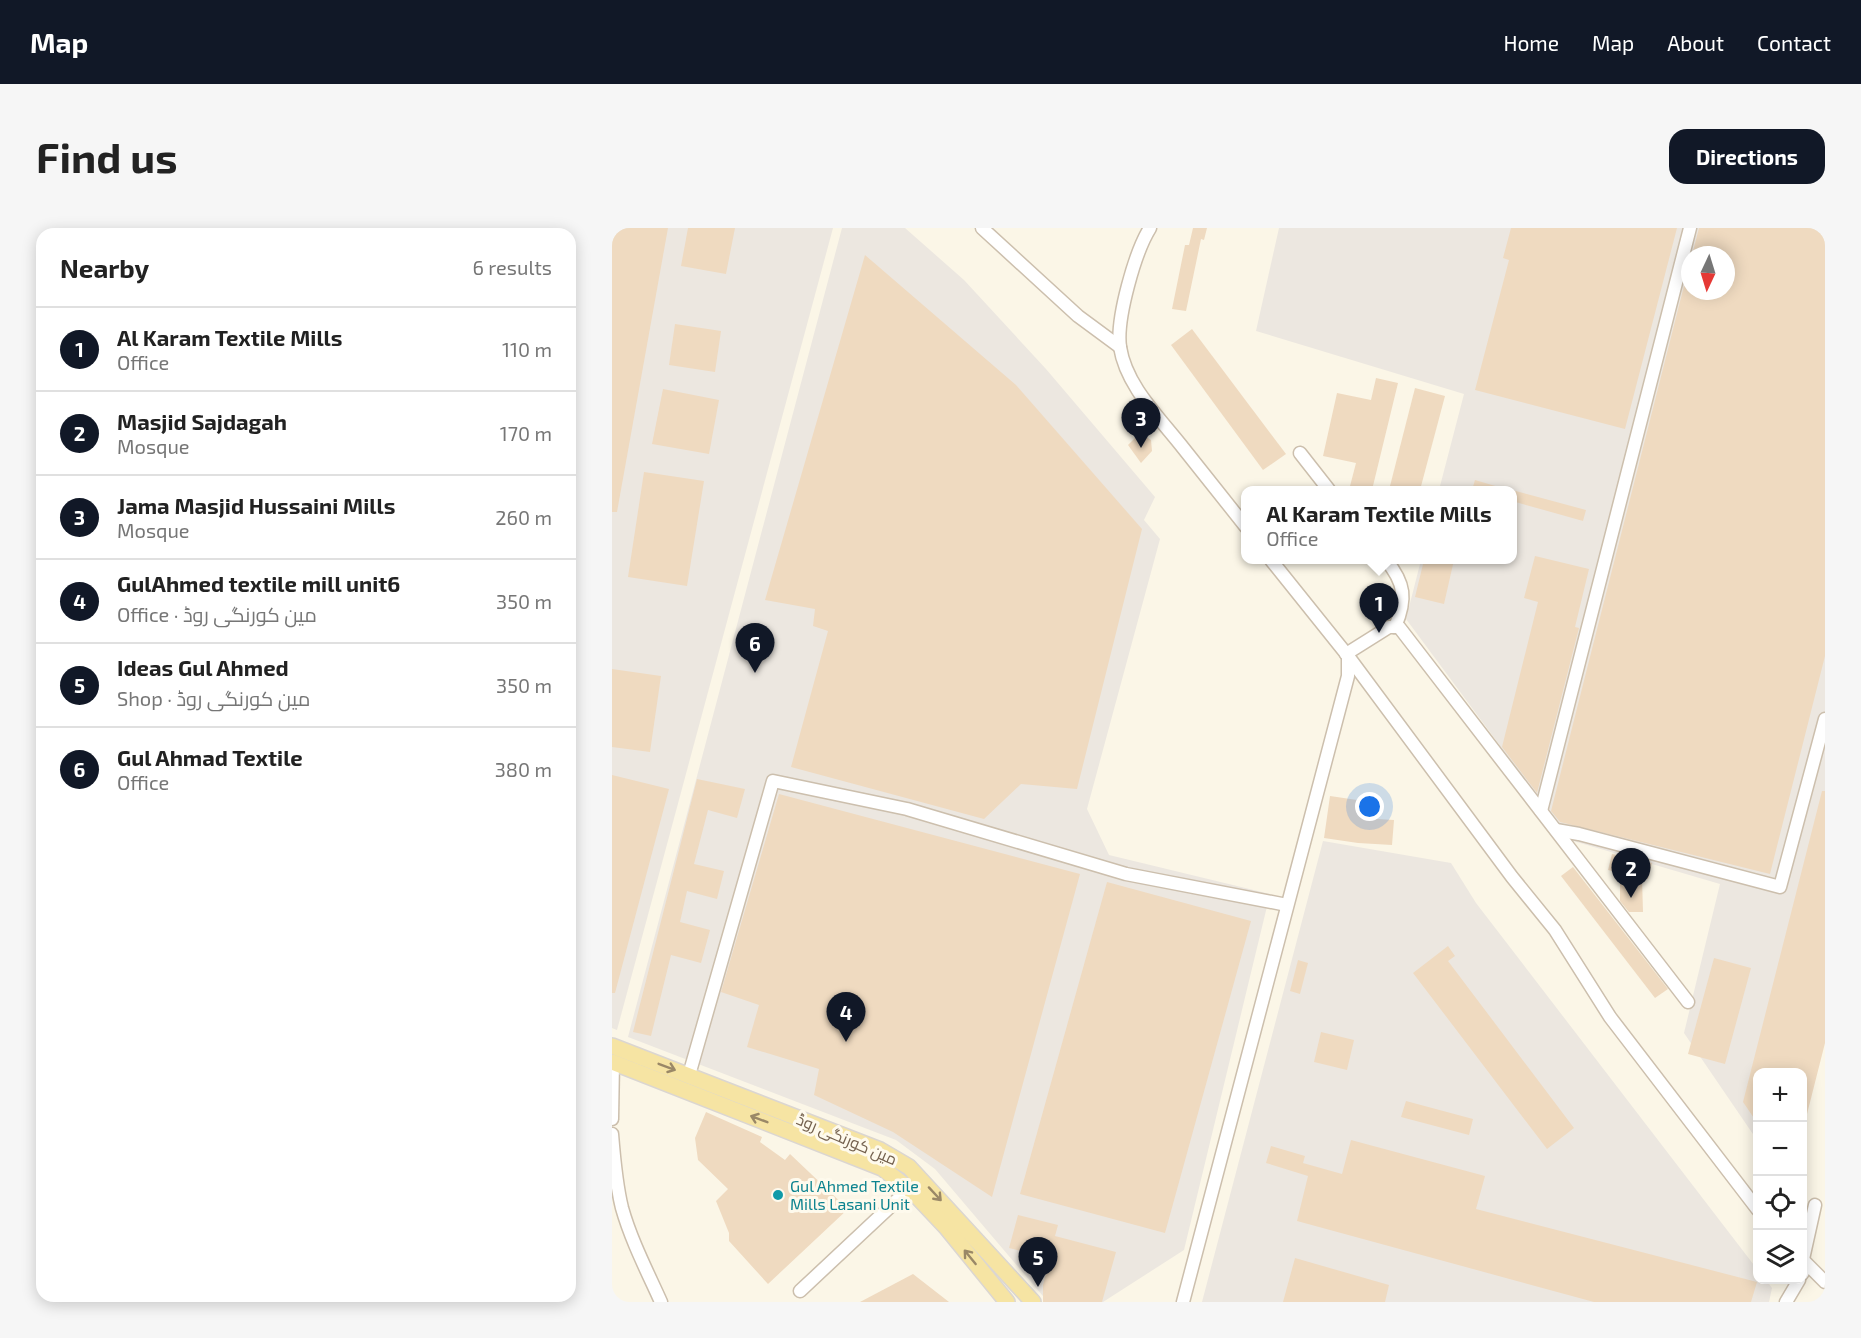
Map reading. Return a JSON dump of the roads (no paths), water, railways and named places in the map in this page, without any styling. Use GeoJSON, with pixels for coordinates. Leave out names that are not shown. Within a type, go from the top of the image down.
{"type":"FeatureCollection","features":[{"type":"Feature","properties":{"kind":"main road","name":"مین کورنگی روڈ"},"geometry":{"type":"LineString","coordinates":[[612,1046],[880,1150],[909,1167],[1033,1302]]}},
{"type":"Feature","properties":{"kind":"main road","name":"مین کورنگی روڈ"},"geometry":{"type":"LineString","coordinates":[[612,1062],[882,1168],[909,1189],[946,1227],[1007,1302]]}},
{"type":"Feature","properties":{"kind":"street"},"geometry":{"type":"LineString","coordinates":[[982,228],[1078,316],[1120,347]]}},
{"type":"Feature","properties":{"kind":"street"},"geometry":{"type":"LineString","coordinates":[[1150,228],[1138,252],[1120,317],[1120,347],[1128,375],[1241,522]]}},
{"type":"Feature","properties":{"kind":"street"},"geometry":{"type":"LineString","coordinates":[[1541,811],[1690,228]]}},
{"type":"Feature","properties":{"kind":"street"},"geometry":{"type":"LineString","coordinates":[[1300,453],[1326,486]]}},
{"type":"Feature","properties":{"kind":"street"},"geometry":{"type":"LineString","coordinates":[[1274,564],[1347,655],[1512,877],[1555,930],[1610,1017],[1753,1203]]}},
{"type":"Feature","properties":{"kind":"street"},"geometry":{"type":"LineString","coordinates":[[1389,564],[1397,573],[1402,587],[1400,614],[1395,627]]}},
{"type":"Feature","properties":{"kind":"street"},"geometry":{"type":"LineString","coordinates":[[1347,655],[1389,627],[1399,627],[1688,1002]]}},
{"type":"Feature","properties":{"kind":"street"},"geometry":{"type":"LineString","coordinates":[[1183,1302],[1348,676],[1347,655]]}},
{"type":"Feature","properties":{"kind":"street"},"geometry":{"type":"LineString","coordinates":[[1556,830],[1780,887],[1825,719]]}},
{"type":"Feature","properties":{"kind":"street"},"geometry":{"type":"LineString","coordinates":[[689,1075],[773,781],[907,809],[1126,874],[1287,905]]}},
{"type":"Feature","properties":{"kind":"street"},"geometry":{"type":"LineString","coordinates":[[612,1062],[612,1119]]}},
{"type":"Feature","properties":{"kind":"street"},"geometry":{"type":"LineString","coordinates":[[612,1134],[616,1178],[622,1208],[661,1302]]}},
{"type":"Feature","properties":{"kind":"street"},"geometry":{"type":"LineString","coordinates":[[800,1291],[909,1189]]}},
{"type":"Feature","properties":{"kind":"street"},"geometry":{"type":"LineString","coordinates":[[1807,1241],[1815,1205]]}},
{"type":"Feature","properties":{"kind":"street"},"geometry":{"type":"LineString","coordinates":[[1807,1263],[1825,1282]]}},
{"type":"Feature","properties":{"kind":"street"},"geometry":{"type":"LineString","coordinates":[[1786,1302],[1797,1284]]}},
{"type":"Feature","properties":{"kind":"place","name":"Jama Masjid Hussaini Mills"},"geometry":{"type":"Point","coordinates":[1141,448]}},
{"type":"Feature","properties":{"kind":"place","name":"Al Karam Textile Mills"},"geometry":{"type":"Point","coordinates":[1379,633]}},
{"type":"Feature","properties":{"kind":"place","name":"Gul Ahmad Textile"},"geometry":{"type":"Point","coordinates":[755,673]}},
{"type":"Feature","properties":{"kind":"place","name":"Masjid Sajdagah"},"geometry":{"type":"Point","coordinates":[1631,898]}},
{"type":"Feature","properties":{"kind":"place","name":"GulAhmed textile mill unit6"},"geometry":{"type":"Point","coordinates":[846,1042]}},
{"type":"Feature","properties":{"kind":"place","name":"Gul Ahmed Textile Mills Lasani Unit"},"geometry":{"type":"Point","coordinates":[778,1195]}},
{"type":"Feature","properties":{"kind":"place","name":"Ideas Gul Ahmed"},"geometry":{"type":"Point","coordinates":[1038,1287]}}]}
